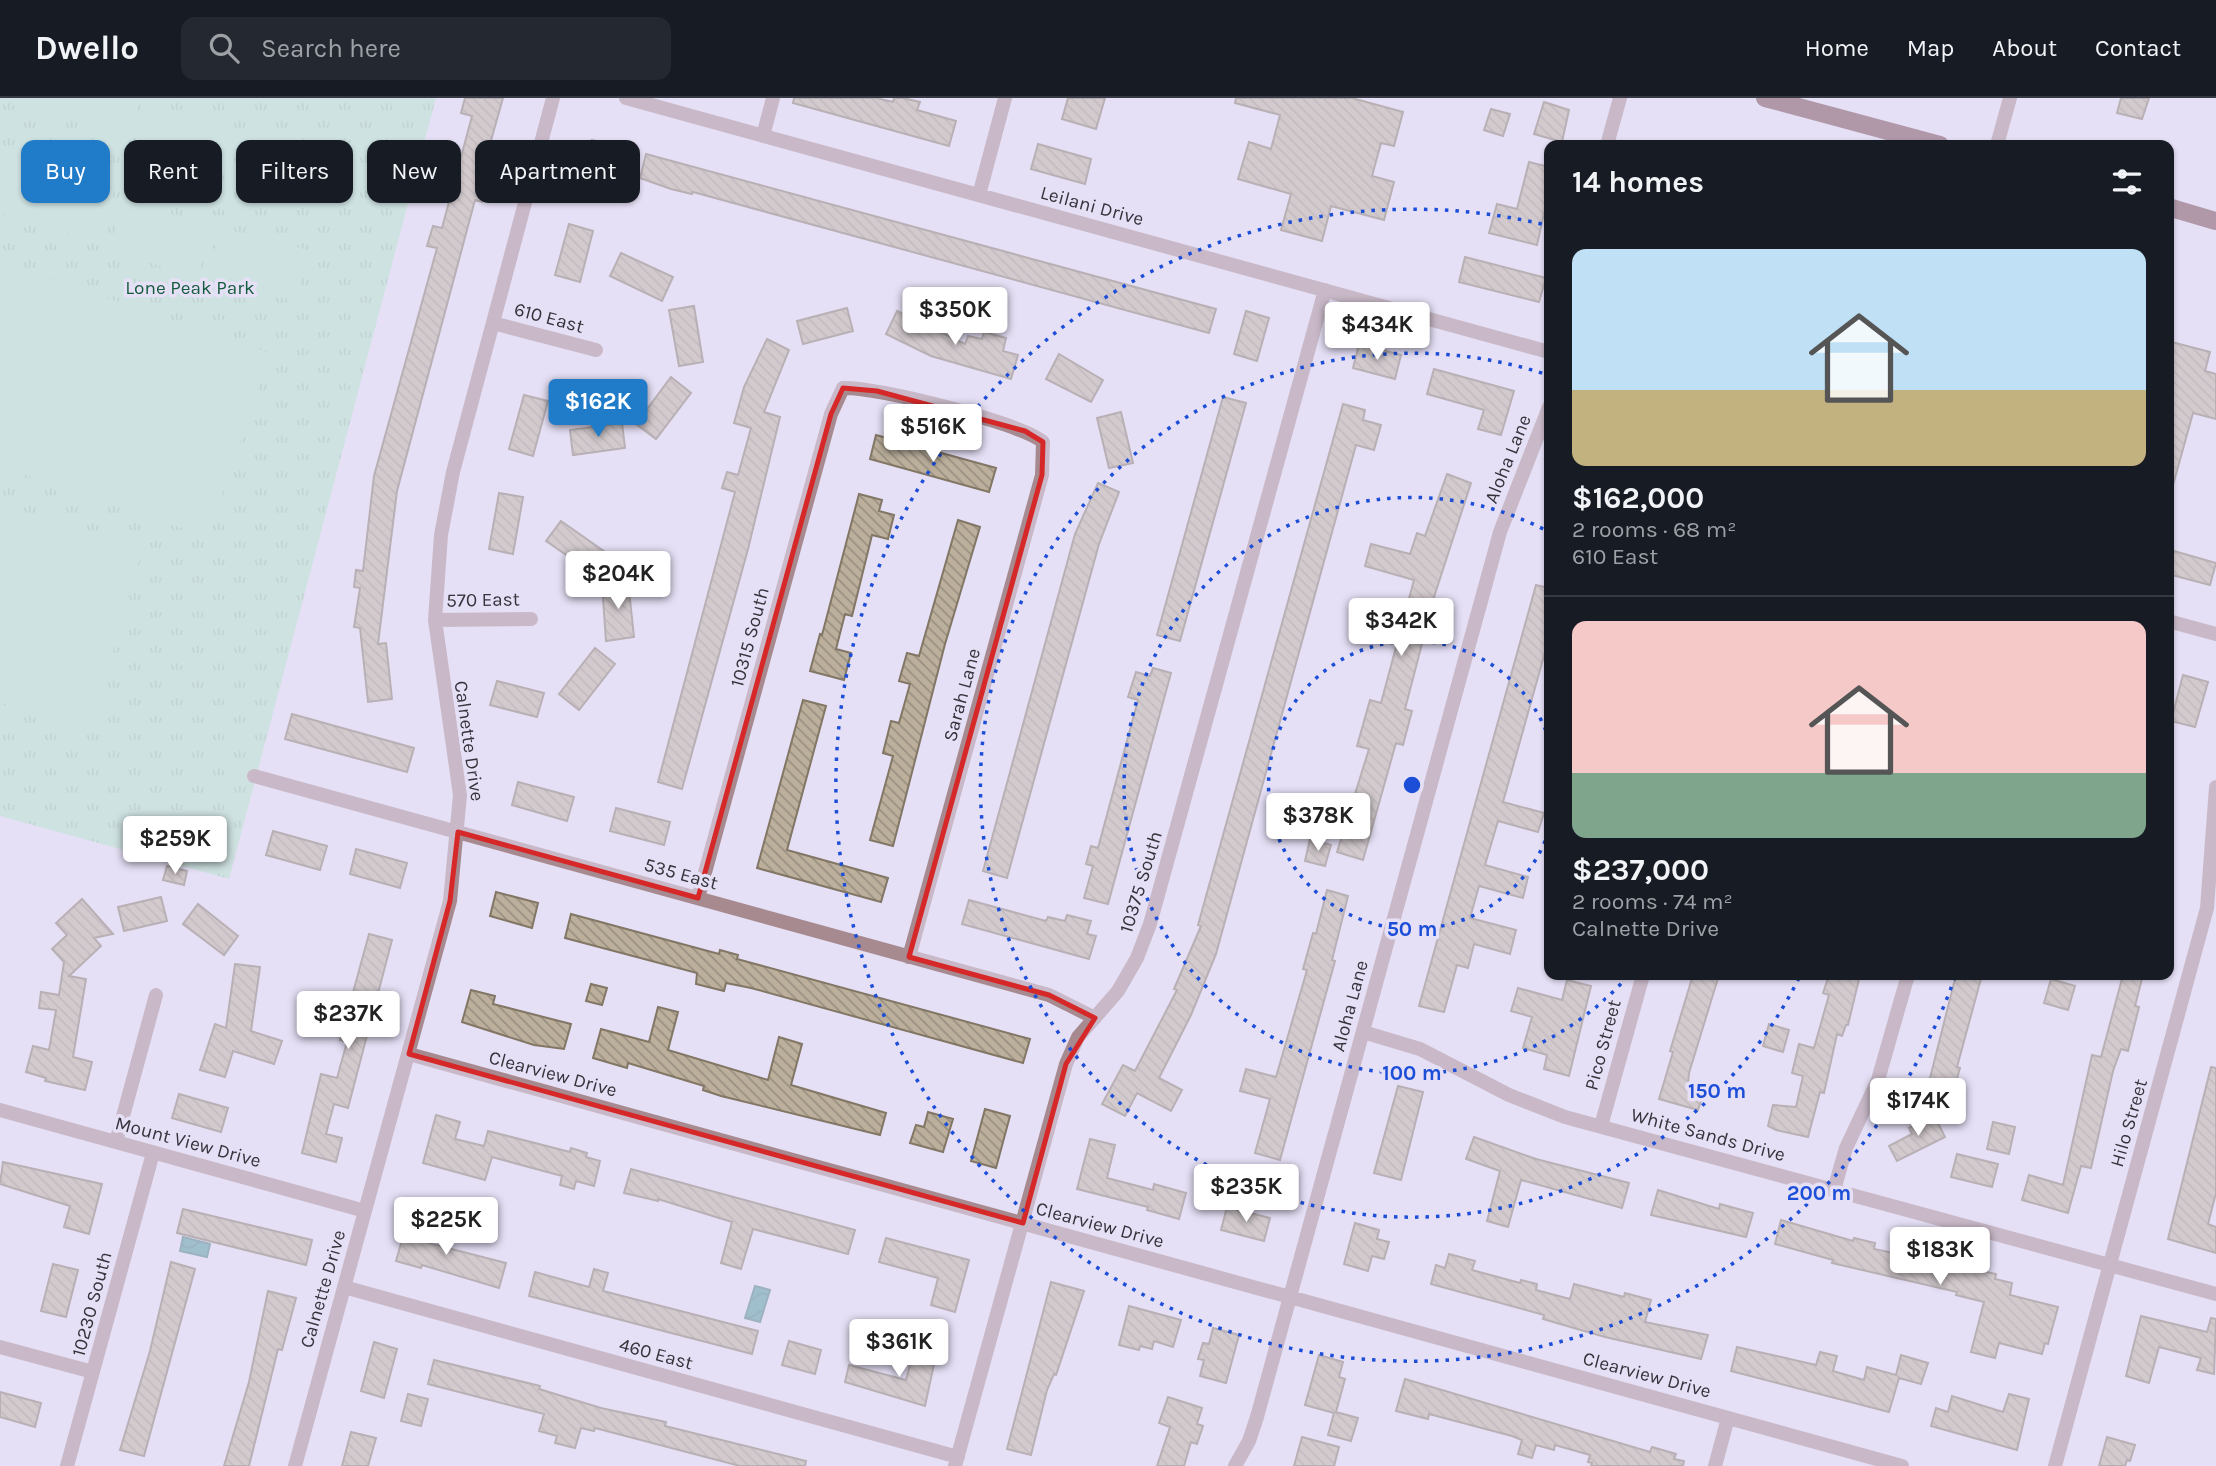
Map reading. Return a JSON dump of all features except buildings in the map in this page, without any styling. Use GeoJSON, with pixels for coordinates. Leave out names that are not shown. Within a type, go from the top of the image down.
{"type":"FeatureCollection","features":[{"type":"Feature","properties":{"kind":"main road"},"geometry":{"type":"LineString","coordinates":[[1765,98],[1921,140]]}},
{"type":"Feature","properties":{"kind":"main road"},"geometry":{"type":"LineString","coordinates":[[2174,209],[2216,221]]}},
{"type":"Feature","properties":{"kind":"street","name":"Calnette Drive"},"geometry":{"type":"LineString","coordinates":[[295,1466],[450,901],[460,795],[435,620],[441,535],[453,472],[553,98]]}},
{"type":"Feature","properties":{"kind":"street","name":"Leilani Drive"},"geometry":{"type":"LineString","coordinates":[[625,98],[1544,351]]}},
{"type":"Feature","properties":{"kind":"street"},"geometry":{"type":"LineString","coordinates":[[763,136],[773,98]]}},
{"type":"Feature","properties":{"kind":"street"},"geometry":{"type":"LineString","coordinates":[[979,195],[1005,98]]}},
{"type":"Feature","properties":{"kind":"street"},"geometry":{"type":"LineString","coordinates":[[1608,140],[1620,98]]}},
{"type":"Feature","properties":{"kind":"street"},"geometry":{"type":"LineString","coordinates":[[1998,140],[2010,98]]}},
{"type":"Feature","properties":{"kind":"street","name":"10375 South"},"geometry":{"type":"LineString","coordinates":[[956,1462],[1066,1064],[1078,1037],[1118,991],[1137,958],[1150,924],[1325,290]]}},
{"type":"Feature","properties":{"kind":"street","name":"610 East"},"geometry":{"type":"LineString","coordinates":[[493,323],[596,350]]}},
{"type":"Feature","properties":{"kind":"street","name":"Sarah Lane"},"geometry":{"type":"LineString","coordinates":[[843,388],[877,391],[940,408],[1025,431],[1043,442],[1042,475],[909,957]]}},
{"type":"Feature","properties":{"kind":"street","name":"10315 South"},"geometry":{"type":"LineString","coordinates":[[698,898],[831,414],[843,388]]}},
{"type":"Feature","properties":{"kind":"street","name":"Aloha Lane"},"geometry":{"type":"LineString","coordinates":[[1235,1466],[1250,1441],[1257,1417],[1500,532],[1544,420]]}},
{"type":"Feature","properties":{"kind":"street","name":"570 East"},"geometry":{"type":"LineString","coordinates":[[435,620],[531,619]]}},
{"type":"Feature","properties":{"kind":"street"},"geometry":{"type":"LineString","coordinates":[[2174,623],[2216,634]]}},
{"type":"Feature","properties":{"kind":"street","name":"535 East"},"geometry":{"type":"LineString","coordinates":[[254,776],[1049,995],[1094,1018]]}},
{"type":"Feature","properties":{"kind":"street","name":"Hilo Street"},"geometry":{"type":"LineString","coordinates":[[2055,1466],[2207,908],[2216,787]]}},
{"type":"Feature","properties":{"kind":"street","name":"Pico Street"},"geometry":{"type":"LineString","coordinates":[[1601,1126],[1642,980]]}},
{"type":"Feature","properties":{"kind":"street"},"geometry":{"type":"LineString","coordinates":[[1834,1190],[1846,1148],[1878,1080],[1907,980]]}},
{"type":"Feature","properties":{"kind":"street"},"geometry":{"type":"LineString","coordinates":[[116,1142],[156,995]]}},
{"type":"Feature","properties":{"kind":"street","name":"White Sands Drive"},"geometry":{"type":"LineString","coordinates":[[1363,1032],[1420,1049],[1535,1107],[2216,1294]]}},
{"type":"Feature","properties":{"kind":"street","name":"Clearview Drive"},"geometry":{"type":"LineString","coordinates":[[409,1054],[1902,1466]]}},
{"type":"Feature","properties":{"kind":"street","name":"Mount View Drive"},"geometry":{"type":"LineString","coordinates":[[0,1110],[365,1211]]}},
{"type":"Feature","properties":{"kind":"street","name":"10230 South"},"geometry":{"type":"LineString","coordinates":[[67,1466],[153,1153]]}},
{"type":"Feature","properties":{"kind":"street","name":"460 East"},"geometry":{"type":"LineString","coordinates":[[344,1287],[956,1462]]}},
{"type":"Feature","properties":{"kind":"street"},"geometry":{"type":"LineString","coordinates":[[0,1347],[93,1372]]}},
{"type":"Feature","properties":{"kind":"street"},"geometry":{"type":"LineString","coordinates":[[1714,1466],[1728,1418]]}},
{"type":"Feature","properties":{"kind":"highlighted area"},"geometry":{"type":"Polygon","coordinates":[[[843,388],[877,391],[1025,431],[1043,442],[1042,475],[909,957],[1049,995],[1095,1018],[1066,1064],[1023,1223],[409,1054],[450,901],[458,832],[698,898],[831,414],[843,388]]]}},
{"type":"Feature","properties":{"kind":"green space","name":"Lone Peak Park"},"geometry":{"type":"Polygon","coordinates":[[[0,98],[436,98],[425,140],[367,140],[367,203],[408,203],[229,879],[0,816],[0,98]]]}},
{"type":"Feature","properties":{"kind":"green space"},"geometry":{"type":"Polygon","coordinates":[[[14,98],[141,98],[130,136],[12,102],[14,98]]]}},
{"type":"Feature","properties":{"kind":"green space"},"geometry":{"type":"Polygon","coordinates":[[[146,107],[234,129],[222,176],[222,140],[138,140],[146,107]]]}},
{"type":"Feature","properties":{"kind":"green space"},"geometry":{"type":"Polygon","coordinates":[[[244,133],[271,140],[242,140],[244,133]]]}},
{"type":"Feature","properties":{"kind":"green space"},"geometry":{"type":"Polygon","coordinates":[[[0,148],[21,154],[21,203],[110,203],[110,179],[117,181],[100,241],[0,213],[0,148]]]}},
{"type":"Feature","properties":{"kind":"green space"},"geometry":{"type":"Polygon","coordinates":[[[236,165],[236,186],[231,185],[236,165]]]}},
{"type":"Feature","properties":{"kind":"green space"},"geometry":{"type":"Polygon","coordinates":[[[123,202],[211,224],[199,275],[110,253],[123,202]]]}},
{"type":"Feature","properties":{"kind":"green space"},"geometry":{"type":"Polygon","coordinates":[[[304,203],[321,203],[320,207],[304,203]]]}},
{"type":"Feature","properties":{"kind":"green space"},"geometry":{"type":"Polygon","coordinates":[[[220,228],[308,250],[296,301],[207,279],[220,228]]]}},
{"type":"Feature","properties":{"kind":"green space"},"geometry":{"type":"Polygon","coordinates":[[[0,262],[270,353],[208,537],[0,466],[0,262]]]}},
{"type":"Feature","properties":{"kind":"green space"},"geometry":{"type":"Polygon","coordinates":[[[0,505],[143,548],[90,730],[0,702],[0,505]]]}},
{"type":"Feature","properties":{"kind":"water"},"geometry":{"type":"Polygon","coordinates":[[[183,1237],[210,1244],[207,1257],[180,1251],[183,1237]]]}},
{"type":"Feature","properties":{"kind":"water"},"geometry":{"type":"Polygon","coordinates":[[[755,1286],[770,1290],[760,1322],[745,1318],[755,1286]]]}}]}
